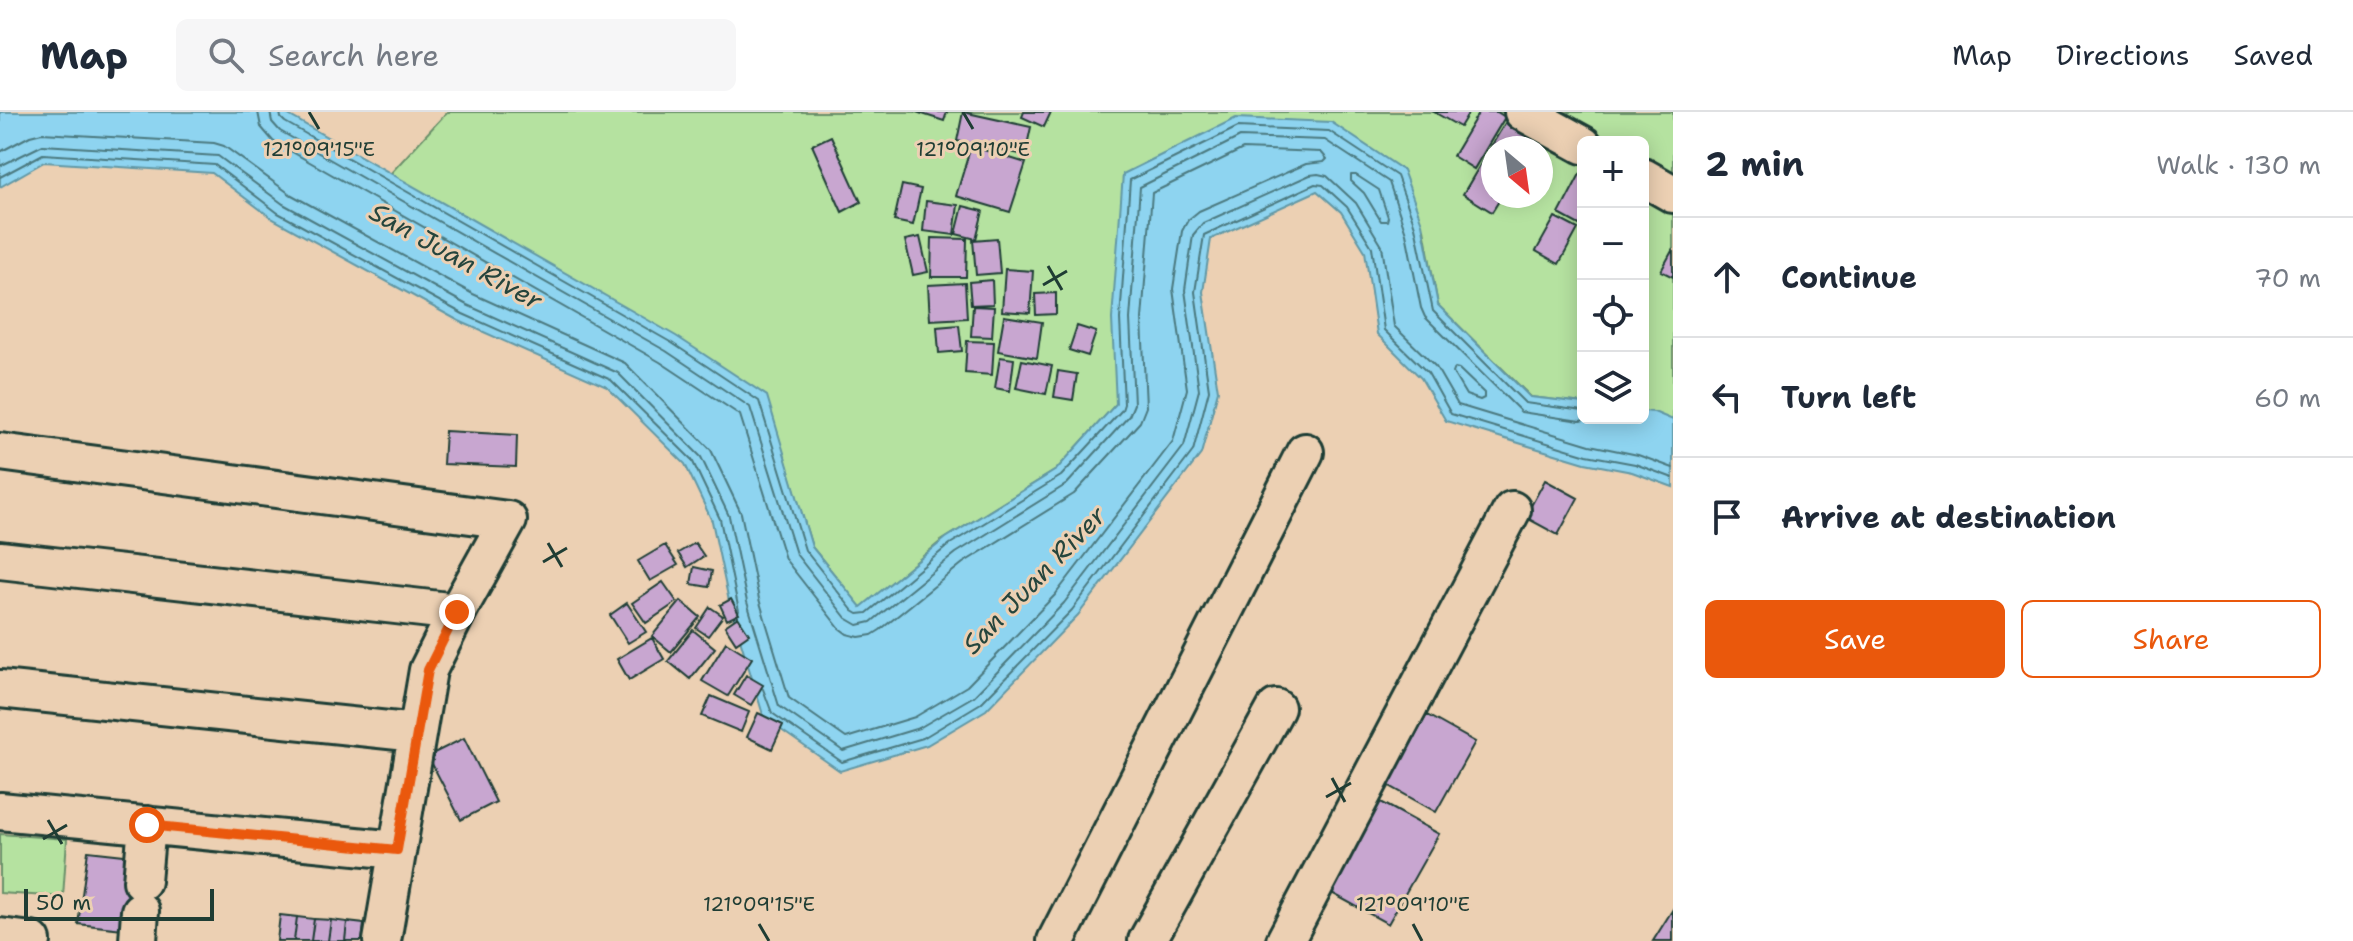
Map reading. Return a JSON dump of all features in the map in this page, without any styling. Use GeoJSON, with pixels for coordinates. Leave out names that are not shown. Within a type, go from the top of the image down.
{"type":"FeatureCollection","features":[{"type":"Feature","properties":{"kind":"street"},"geometry":{"type":"LineString","coordinates":[[1523,112],[1577,142]]}},
{"type":"Feature","properties":{"kind":"street"},"geometry":{"type":"LineString","coordinates":[[1649,180],[1673,194]]}},
{"type":"Feature","properties":{"kind":"street"},"geometry":{"type":"LineString","coordinates":[[0,452],[508,520],[428,670],[382,941]]}},
{"type":"Feature","properties":{"kind":"street"},"geometry":{"type":"LineString","coordinates":[[1056,941],[1305,452]]}},
{"type":"Feature","properties":{"kind":"street"},"geometry":{"type":"LineString","coordinates":[[1285,941],[1512,510]]}},
{"type":"Feature","properties":{"kind":"street"},"geometry":{"type":"LineString","coordinates":[[0,560],[457,612]]}},
{"type":"Feature","properties":{"kind":"street"},"geometry":{"type":"LineString","coordinates":[[0,689],[417,733]]}},
{"type":"Feature","properties":{"kind":"street"},"geometry":{"type":"LineString","coordinates":[[1147,941],[1276,708]]}},
{"type":"Feature","properties":{"kind":"street"},"geometry":{"type":"LineString","coordinates":[[0,811],[397,850]]}},
{"type":"Feature","properties":{"kind":"street"},"geometry":{"type":"LineString","coordinates":[[140,911],[147,825]]}},
{"type":"Feature","properties":{"kind":"street"},"geometry":{"type":"LineString","coordinates":[[0,937],[32,941]]}},
{"type":"Feature","properties":{"kind":"green space"},"geometry":{"type":"Polygon","coordinates":[[[447,112],[1673,112],[1673,421],[1649,413],[1649,136],[1577,136],[1577,402],[1531,397],[1438,305],[1424,229],[1231,121],[1116,404],[1056,470],[941,541],[861,608],[812,547],[766,396],[390,174],[447,112]]]}},
{"type":"Feature","properties":{"kind":"green space"},"geometry":{"type":"Polygon","coordinates":[[[0,834],[67,839],[63,897],[0,893],[0,834]]]}},
{"type":"Feature","properties":{"kind":"water","name":"San Juan River"},"geometry":{"type":"Polygon","coordinates":[[[0,112],[283,112],[676,336],[767,396],[812,547],[861,607],[946,538],[1056,470],[1116,404],[1112,319],[1123,174],[1236,118],[1331,122],[1403,170],[1422,223],[1438,305],[1530,397],[1577,402],[1577,424],[1649,424],[1649,412],[1673,420],[1673,487],[1632,472],[1585,463],[1446,421],[1421,378],[1377,334],[1365,251],[1341,212],[1317,191],[1211,239],[1203,292],[1218,391],[1201,454],[1078,615],[986,710],[927,745],[840,771],[764,718],[730,606],[712,521],[685,464],[607,387],[459,321],[273,219],[212,173],[44,162],[0,187],[0,112]]]}},
{"type":"Feature","properties":{"kind":"building"},"geometry":{"type":"Polygon","coordinates":[[[916,112],[947,112],[944,121],[916,112]]]}},
{"type":"Feature","properties":{"kind":"building"},"geometry":{"type":"Polygon","coordinates":[[[963,112],[1031,127],[1025,155],[957,141],[963,112]]]}},
{"type":"Feature","properties":{"kind":"building"},"geometry":{"type":"Polygon","coordinates":[[[1024,112],[1051,112],[1044,127],[1022,117],[1024,112]]]}},
{"type":"Feature","properties":{"kind":"building"},"geometry":{"type":"Polygon","coordinates":[[[1434,112],[1469,112],[1460,127],[1434,112]]]}},
{"type":"Feature","properties":{"kind":"building"},"geometry":{"type":"Polygon","coordinates":[[[1479,112],[1497,112],[1505,117],[1494,136],[1481,136],[1481,157],[1474,169],[1453,156],[1479,112]]]}},
{"type":"Feature","properties":{"kind":"building"},"geometry":{"type":"Polygon","coordinates":[[[1508,118],[1538,136],[1497,136],[1508,118]]]}},
{"type":"Feature","properties":{"kind":"building"},"geometry":{"type":"Polygon","coordinates":[[[831,136],[861,202],[842,212],[812,145],[831,136]]]}},
{"type":"Feature","properties":{"kind":"building"},"geometry":{"type":"Polygon","coordinates":[[[971,146],[1026,163],[1010,212],[956,196],[971,146]]]}},
{"type":"Feature","properties":{"kind":"building"},"geometry":{"type":"Polygon","coordinates":[[[1481,164],[1481,205],[1463,194],[1481,164]]]}},
{"type":"Feature","properties":{"kind":"building"},"geometry":{"type":"Polygon","coordinates":[[[1577,180],[1577,224],[1559,214],[1577,180]]]}},
{"type":"Feature","properties":{"kind":"building"},"geometry":{"type":"Polygon","coordinates":[[[902,185],[921,189],[913,225],[894,221],[902,185]]]}},
{"type":"Feature","properties":{"kind":"building"},"geometry":{"type":"Polygon","coordinates":[[[926,201],[958,205],[954,235],[923,231],[926,201]]]}},
{"type":"Feature","properties":{"kind":"building"},"geometry":{"type":"Polygon","coordinates":[[[963,206],[983,211],[976,239],[956,234],[963,206]]]}},
{"type":"Feature","properties":{"kind":"building"},"geometry":{"type":"Polygon","coordinates":[[[1555,217],[1577,228],[1559,264],[1536,251],[1555,217]]]}},
{"type":"Feature","properties":{"kind":"building"},"geometry":{"type":"Polygon","coordinates":[[[920,237],[928,272],[913,275],[905,240],[920,237]]]}},
{"type":"Feature","properties":{"kind":"building"},"geometry":{"type":"Polygon","coordinates":[[[932,238],[967,239],[966,277],[931,277],[932,238]]]}},
{"type":"Feature","properties":{"kind":"building"},"geometry":{"type":"Polygon","coordinates":[[[997,238],[1000,273],[976,275],[973,240],[997,238]]]}},
{"type":"Feature","properties":{"kind":"building"},"geometry":{"type":"Polygon","coordinates":[[[1673,249],[1673,277],[1661,271],[1673,249]]]}},
{"type":"Feature","properties":{"kind":"building"},"geometry":{"type":"Polygon","coordinates":[[[1005,269],[1033,271],[1030,313],[1002,311],[1005,269]]]}},
{"type":"Feature","properties":{"kind":"building"},"geometry":{"type":"Polygon","coordinates":[[[992,280],[993,304],[971,305],[969,282],[992,280]]]}},
{"type":"Feature","properties":{"kind":"building"},"geometry":{"type":"Polygon","coordinates":[[[965,283],[967,318],[930,320],[928,285],[965,283]]]}},
{"type":"Feature","properties":{"kind":"building"},"geometry":{"type":"Polygon","coordinates":[[[1056,293],[1056,314],[1036,315],[1035,294],[1056,293]]]}},
{"type":"Feature","properties":{"kind":"building"},"geometry":{"type":"Polygon","coordinates":[[[973,306],[994,307],[992,337],[971,336],[973,306]]]}},
{"type":"Feature","properties":{"kind":"building"},"geometry":{"type":"Polygon","coordinates":[[[1004,316],[1042,322],[1037,358],[998,351],[1004,316]]]}},
{"type":"Feature","properties":{"kind":"building"},"geometry":{"type":"Polygon","coordinates":[[[959,325],[962,351],[939,353],[937,327],[959,325]]]}},
{"type":"Feature","properties":{"kind":"building"},"geometry":{"type":"Polygon","coordinates":[[[1077,326],[1096,332],[1088,356],[1069,350],[1077,326]]]}},
{"type":"Feature","properties":{"kind":"building"},"geometry":{"type":"Polygon","coordinates":[[[967,341],[994,342],[992,375],[965,373],[967,341]]]}},
{"type":"Feature","properties":{"kind":"building"},"geometry":{"type":"Polygon","coordinates":[[[1000,357],[1014,359],[1010,391],[995,388],[1000,357]]]}},
{"type":"Feature","properties":{"kind":"building"},"geometry":{"type":"Polygon","coordinates":[[[1022,360],[1052,366],[1046,394],[1016,388],[1022,360]]]}},
{"type":"Feature","properties":{"kind":"building"},"geometry":{"type":"Polygon","coordinates":[[[1058,371],[1077,374],[1073,400],[1054,397],[1058,371]]]}},
{"type":"Feature","properties":{"kind":"building"},"geometry":{"type":"Polygon","coordinates":[[[445,431],[517,435],[516,467],[443,464],[445,431]]]}},
{"type":"Feature","properties":{"kind":"building"},"geometry":{"type":"Polygon","coordinates":[[[1545,480],[1578,498],[1558,535],[1525,517],[1545,480]]]}},
{"type":"Feature","properties":{"kind":"building"},"geometry":{"type":"Polygon","coordinates":[[[695,543],[704,556],[687,567],[678,553],[695,543]]]}},
{"type":"Feature","properties":{"kind":"building"},"geometry":{"type":"Polygon","coordinates":[[[665,545],[678,565],[650,581],[638,561],[665,545]]]}},
{"type":"Feature","properties":{"kind":"building"},"geometry":{"type":"Polygon","coordinates":[[[694,567],[712,571],[709,587],[691,584],[694,567]]]}},
{"type":"Feature","properties":{"kind":"building"},"geometry":{"type":"Polygon","coordinates":[[[663,582],[677,602],[646,623],[632,603],[663,582]]]}},
{"type":"Feature","properties":{"kind":"building"},"geometry":{"type":"Polygon","coordinates":[[[731,599],[739,614],[727,620],[720,605],[731,599]]]}},
{"type":"Feature","properties":{"kind":"building"},"geometry":{"type":"Polygon","coordinates":[[[681,601],[700,617],[671,652],[652,636],[681,601]]]}},
{"type":"Feature","properties":{"kind":"building"},"geometry":{"type":"Polygon","coordinates":[[[627,603],[646,632],[628,643],[610,615],[627,603]]]}},
{"type":"Feature","properties":{"kind":"building"},"geometry":{"type":"Polygon","coordinates":[[[710,607],[723,616],[708,636],[696,628],[710,607]]]}},
{"type":"Feature","properties":{"kind":"building"},"geometry":{"type":"Polygon","coordinates":[[[738,617],[749,634],[736,643],[725,626],[738,617]]]}},
{"type":"Feature","properties":{"kind":"building"},"geometry":{"type":"Polygon","coordinates":[[[693,630],[715,648],[690,679],[668,661],[693,630]]]}},
{"type":"Feature","properties":{"kind":"building"},"geometry":{"type":"Polygon","coordinates":[[[652,638],[664,659],[629,680],[617,659],[652,638]]]}},
{"type":"Feature","properties":{"kind":"building"},"geometry":{"type":"Polygon","coordinates":[[[726,642],[752,658],[728,696],[702,681],[726,642]]]}},
{"type":"Feature","properties":{"kind":"building"},"geometry":{"type":"Polygon","coordinates":[[[746,675],[763,685],[751,705],[734,695],[746,675]]]}},
{"type":"Feature","properties":{"kind":"building"},"geometry":{"type":"Polygon","coordinates":[[[711,696],[749,712],[741,732],[702,716],[711,696]]]}},
{"type":"Feature","properties":{"kind":"building"},"geometry":{"type":"Polygon","coordinates":[[[758,713],[783,725],[772,749],[747,737],[758,713]]]}},
{"type":"Feature","properties":{"kind":"building"},"geometry":{"type":"Polygon","coordinates":[[[1427,715],[1475,742],[1436,812],[1388,785],[1427,715]]]}},
{"type":"Feature","properties":{"kind":"building"},"geometry":{"type":"Polygon","coordinates":[[[464,738],[496,802],[461,820],[428,756],[464,738]]]}},
{"type":"Feature","properties":{"kind":"building"},"geometry":{"type":"Polygon","coordinates":[[[1370,796],[1439,834],[1388,924],[1319,886],[1370,796]]]}},
{"type":"Feature","properties":{"kind":"building"},"geometry":{"type":"Polygon","coordinates":[[[88,851],[133,856],[156,883],[152,912],[123,929],[78,924],[88,851]]]}},
{"type":"Feature","properties":{"kind":"building"},"geometry":{"type":"Polygon","coordinates":[[[1673,909],[1673,941],[1653,941],[1673,909]]]}},
{"type":"Feature","properties":{"kind":"building"},"geometry":{"type":"Polygon","coordinates":[[[280,915],[297,917],[294,941],[277,941],[280,915]]]}},
{"type":"Feature","properties":{"kind":"building"},"geometry":{"type":"Polygon","coordinates":[[[297,917],[314,919],[311,941],[294,941],[297,917]]]}},
{"type":"Feature","properties":{"kind":"building"},"geometry":{"type":"Polygon","coordinates":[[[314,919],[331,920],[328,941],[311,941],[314,919]]]}},
{"type":"Feature","properties":{"kind":"building"},"geometry":{"type":"Polygon","coordinates":[[[331,920],[347,922],[345,941],[328,941],[331,920]]]}},
{"type":"Feature","properties":{"kind":"building"},"geometry":{"type":"Polygon","coordinates":[[[347,922],[364,924],[362,941],[345,941],[347,922]]]}},
{"type":"Feature","properties":{"kind":"route"},"geometry":{"type":"LineString","coordinates":[[147,825],[397,850],[428,670],[457,612]]}}]}
